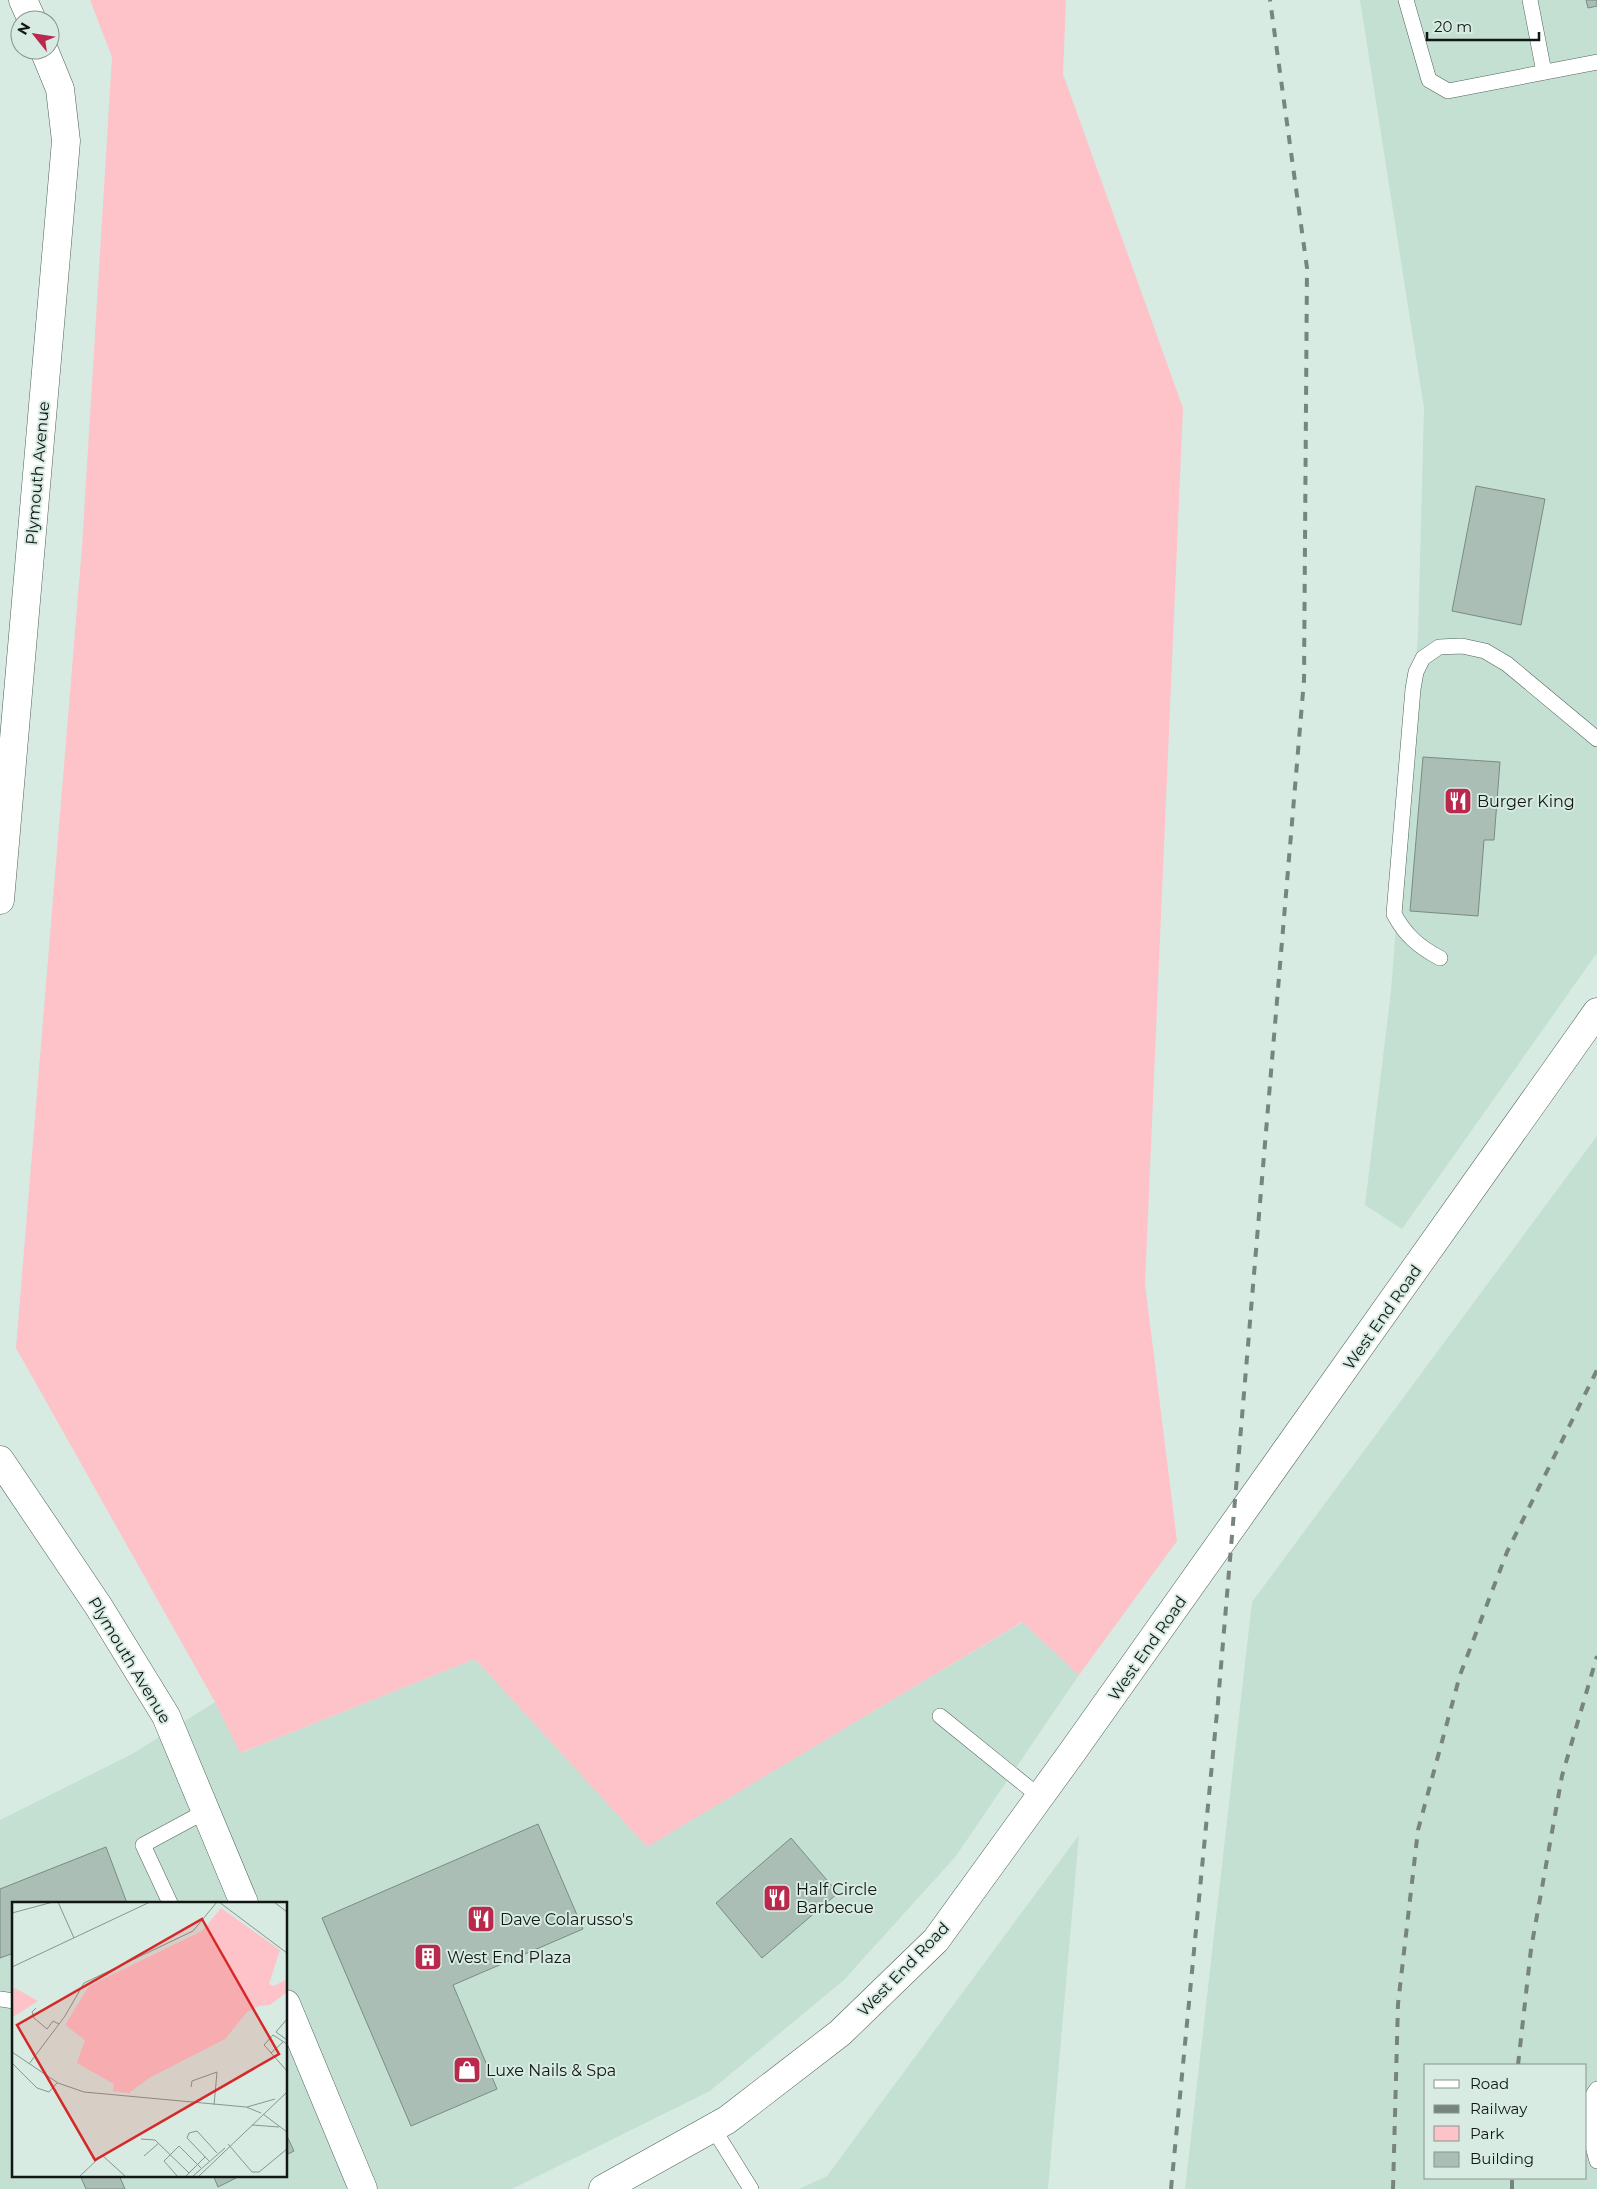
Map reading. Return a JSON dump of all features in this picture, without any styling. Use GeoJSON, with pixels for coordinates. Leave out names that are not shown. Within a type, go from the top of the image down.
{"type":"FeatureCollection","features":[{"type":"Feature","properties":{"kind":"street","name":"Plymouth Avenue"},"geometry":{"type":"LineString","coordinates":[[0,900],[66,141],[60,89],[48,60]]}},
{"type":"Feature","properties":{"kind":"street","name":"West End Road"},"geometry":{"type":"LineString","coordinates":[[603,2189],[726,2120],[840,2033],[936,1940],[1368,1338],[1597,1012]]}},
{"type":"Feature","properties":{"kind":"street","name":"Plymouth Avenue"},"geometry":{"type":"LineString","coordinates":[[0,1460],[99,1606],[166,1716],[244,1902]]}},
{"type":"Feature","properties":{"kind":"street"},"geometry":{"type":"LineString","coordinates":[[288,2009],[364,2189]]}},
{"type":"Feature","properties":{"kind":"lane"},"geometry":{"type":"LineString","coordinates":[[1406,0],[1429,80],[1448,92],[1597,62]]}},
{"type":"Feature","properties":{"kind":"lane"},"geometry":{"type":"LineString","coordinates":[[1530,0],[1544,72]]}},
{"type":"Feature","properties":{"kind":"lane"},"geometry":{"type":"LineString","coordinates":[[1440,958],[1421,949],[1394,914],[1413,689],[1416,672],[1423,658],[1439,647],[1462,646],[1485,651],[1507,664],[1597,739]]}},
{"type":"Feature","properties":{"kind":"lane"},"geometry":{"type":"LineString","coordinates":[[940,1716],[1040,1797]]}},
{"type":"Feature","properties":{"kind":"lane"},"geometry":{"type":"LineString","coordinates":[[170,1902],[143,1845],[206,1811]]}},
{"type":"Feature","properties":{"kind":"lane"},"geometry":{"type":"LineString","coordinates":[[1597,2089],[1592,2095],[1592,2143],[1597,2161]]}},
{"type":"Feature","properties":{"kind":"lane"},"geometry":{"type":"LineString","coordinates":[[713,2128],[751,2189]]}},
{"type":"Feature","properties":{"kind":"shaded area"},"geometry":{"type":"Polygon","coordinates":[[[1360,0],[1597,0],[1597,953],[1402,1229],[1365,1205],[1391,991],[1418,636],[1424,408],[1360,0]]]}},
{"type":"Feature","properties":{"kind":"shaded area"},"geometry":{"type":"Polygon","coordinates":[[[1597,1136],[1597,2189],[1185,2189],[1252,1602],[1597,1136]]]}},
{"type":"Feature","properties":{"kind":"shaded area"},"geometry":{"type":"Polygon","coordinates":[[[1023,1622],[1079,1675],[956,1856],[844,1980],[710,2091],[512,2189],[0,2189],[0,1820],[134,1753],[215,1702],[241,1753],[475,1659],[647,1846],[1023,1622]]]}},
{"type":"Feature","properties":{"kind":"shaded area"},"geometry":{"type":"Polygon","coordinates":[[[1079,1835],[1048,2189],[799,2189],[827,2176],[1079,1835]]]}},
{"type":"Feature","properties":{"kind":"green space"},"geometry":{"type":"Polygon","coordinates":[[[90,0],[1066,0],[1063,74],[1183,408],[1145,1284],[1177,1541],[1079,1675],[1022,1622],[647,1847],[475,1659],[240,1753],[215,1702],[16,1348],[82,547],[112,57],[90,0]]]}},
{"type":"Feature","properties":{"kind":"building"},"geometry":{"type":"Polygon","coordinates":[[[1586,0],[1597,0],[1597,6],[1588,8],[1586,0]]]}},
{"type":"Feature","properties":{"kind":"building"},"geometry":{"type":"Polygon","coordinates":[[[1476,486],[1545,499],[1521,625],[1452,611],[1476,486]]]}},
{"type":"Feature","properties":{"kind":"building","name":"Burger King"},"geometry":{"type":"Polygon","coordinates":[[[1423,757],[1500,762],[1494,840],[1484,840],[1478,916],[1410,911],[1423,757]]]}},
{"type":"Feature","properties":{"kind":"building","name":"West End Plaza"},"geometry":{"type":"Polygon","coordinates":[[[538,1824],[583,1929],[453,1985],[497,2089],[411,2126],[322,1918],[538,1824]]]}},
{"type":"Feature","properties":{"kind":"building","name":"Half Circle Barbecue"},"geometry":{"type":"Polygon","coordinates":[[[791,1838],[838,1893],[762,1958],[716,1903],[791,1838]]]}},
{"type":"Feature","properties":{"kind":"building"},"geometry":{"type":"Polygon","coordinates":[[[106,1847],[127,1902],[12,1902],[12,1954],[0,1958],[0,1889],[106,1847]]]}},
{"type":"Feature","properties":{"kind":"building"},"geometry":{"type":"Polygon","coordinates":[[[288,2138],[294,2151],[288,2154],[288,2138]]]}},
{"type":"Feature","properties":{"kind":"building"},"geometry":{"type":"Polygon","coordinates":[[[80,2176],[119,2176],[125,2189],[86,2189],[80,2176]]]}},
{"type":"Feature","properties":{"kind":"building"},"geometry":{"type":"Polygon","coordinates":[[[213,2176],[240,2176],[218,2187],[213,2176]]]}},
{"type":"Feature","properties":{"kind":"railway"},"geometry":{"type":"LineString","coordinates":[[1171,2189],[1218,1702],[1304,680],[1307,268],[1270,0]]}},
{"type":"Feature","properties":{"kind":"railway"},"geometry":{"type":"LineString","coordinates":[[1393,2189],[1398,2004],[1418,1830],[1460,1675],[1507,1552],[1597,1370]]}},
{"type":"Feature","properties":{"kind":"railway"},"geometry":{"type":"LineString","coordinates":[[1518,2064],[1531,1949],[1562,1776],[1597,1656]]}},
{"type":"Feature","properties":{"kind":"railway"},"geometry":{"type":"LineString","coordinates":[[1512,2179],[1512,2189]]}},
{"type":"Feature","properties":{"kind":"place","name":"Burger King"},"geometry":{"type":"Point","coordinates":[1458,801]}},
{"type":"Feature","properties":{"kind":"place","name":"Half Circle Barbecue"},"geometry":{"type":"Point","coordinates":[777,1898]}},
{"type":"Feature","properties":{"kind":"place","name":"Dave Colarusso's"},"geometry":{"type":"Point","coordinates":[481,1919]}},
{"type":"Feature","properties":{"kind":"place","name":"West End Plaza"},"geometry":{"type":"Point","coordinates":[428,1957]}},
{"type":"Feature","properties":{"kind":"place","name":"Luxe Nails & Spa"},"geometry":{"type":"Point","coordinates":[467,2070]}}]}
